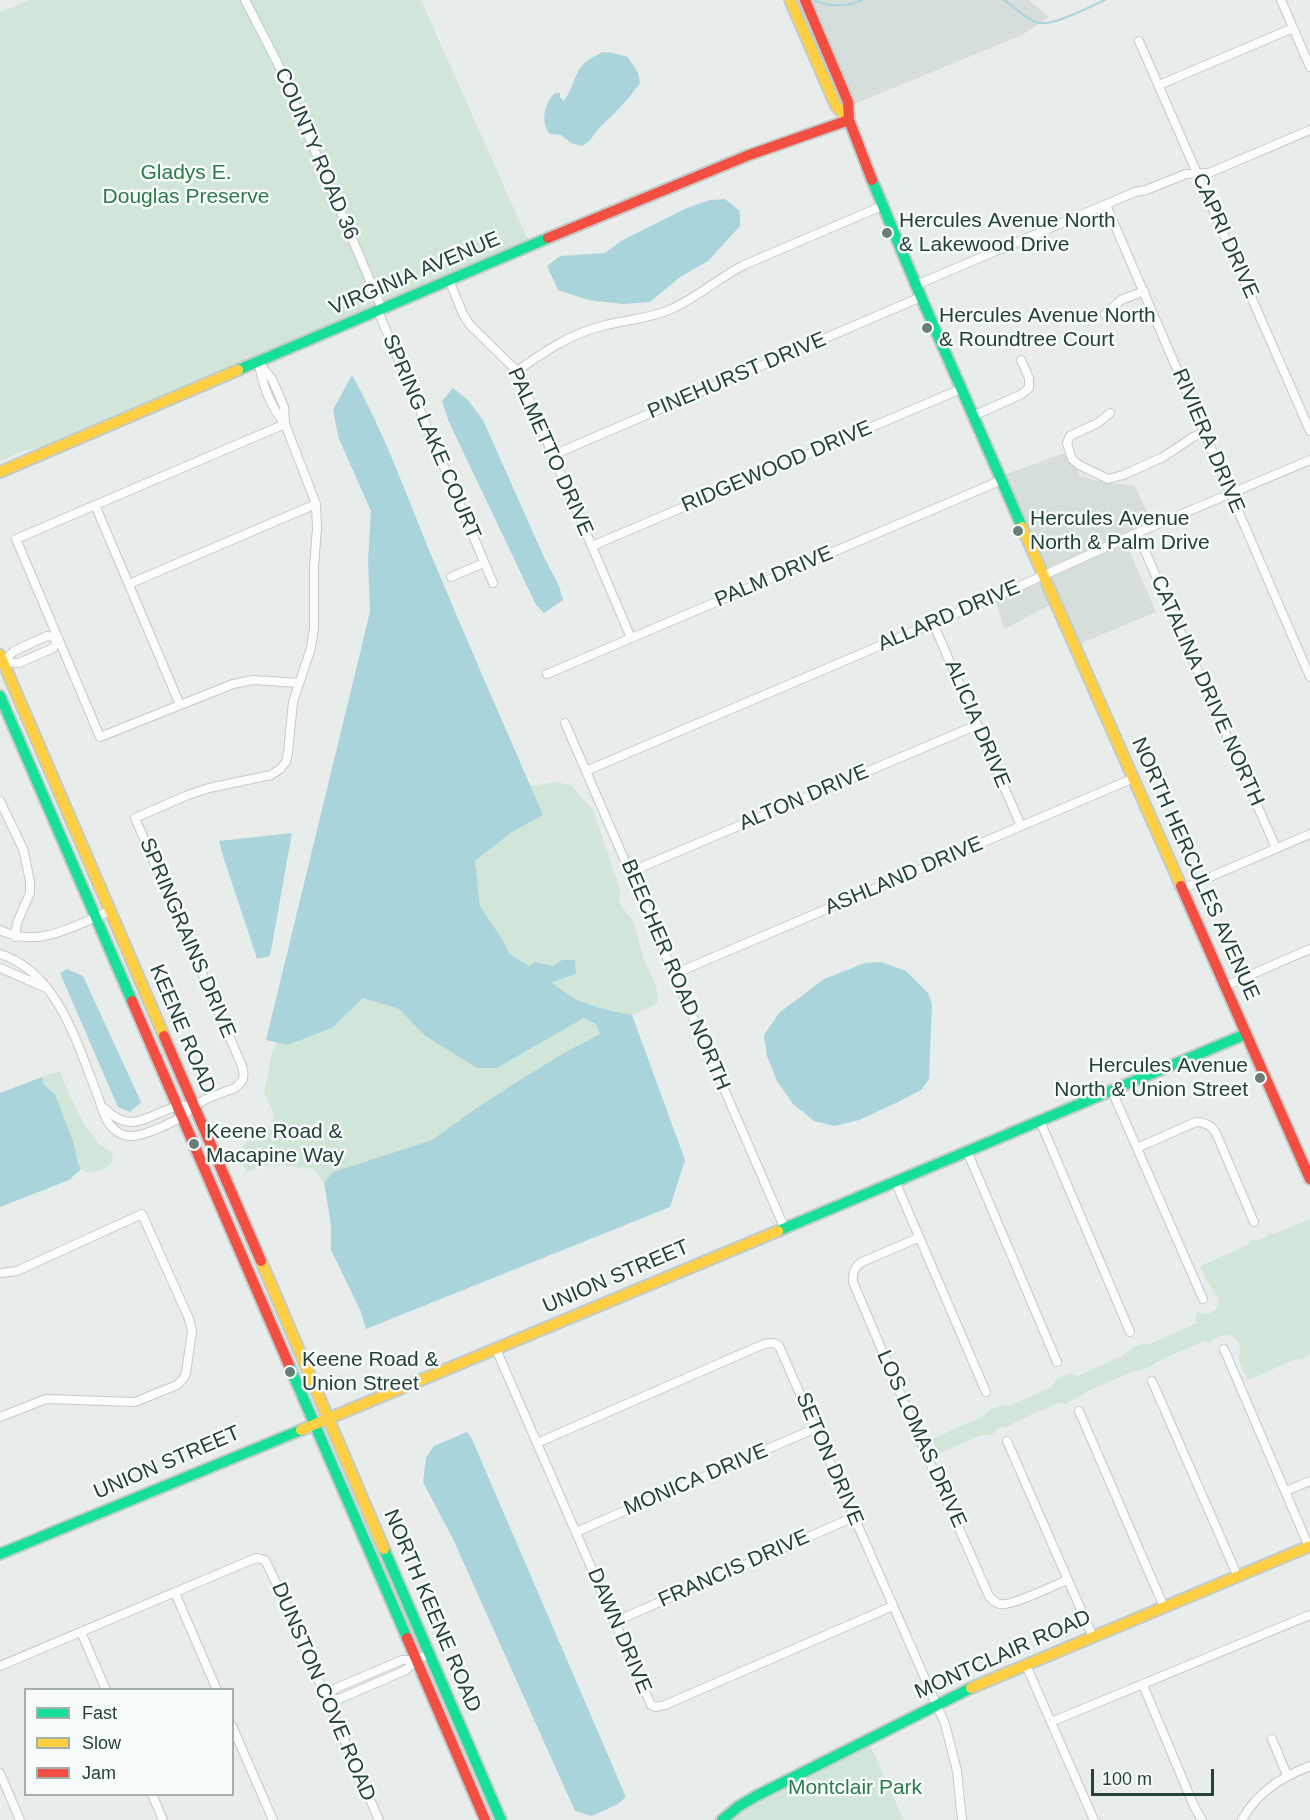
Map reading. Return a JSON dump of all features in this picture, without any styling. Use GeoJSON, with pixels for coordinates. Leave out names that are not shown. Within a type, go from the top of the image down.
{"type":"FeatureCollection","features":[{"type":"Feature","properties":{"kind":"street","name":"COUNTY ROAD 36"},"geometry":{"type":"LineString","coordinates":[[245,0],[278,64],[380,310]]}},
{"type":"Feature","properties":{"kind":"street"},"geometry":{"type":"LineString","coordinates":[[790,0],[836,106],[849,120]]}},
{"type":"Feature","properties":{"kind":"street"},"geometry":{"type":"LineString","coordinates":[[805,0],[848,102],[849,120]]}},
{"type":"Feature","properties":{"kind":"street"},"geometry":{"type":"LineString","coordinates":[[1281,0],[1310,67]]}},
{"type":"Feature","properties":{"kind":"street"},"geometry":{"type":"LineString","coordinates":[[1159,85],[1293,28]]}},
{"type":"Feature","properties":{"kind":"street","name":"CAPRI DRIVE"},"geometry":{"type":"LineString","coordinates":[[1139,41],[1310,431]]}},
{"type":"Feature","properties":{"kind":"street","name":"VIRGINIA AVENUE"},"geometry":{"type":"LineString","coordinates":[[0,472],[449,280],[749,155],[849,120]]}},
{"type":"Feature","properties":{"kind":"street","name":"NORTH HERCULES AVENUE"},"geometry":{"type":"LineString","coordinates":[[849,120],[882,206],[961,389],[1310,1178]]}},
{"type":"Feature","properties":{"kind":"street"},"geometry":{"type":"LineString","coordinates":[[916,285],[1135,192],[1186,174],[1209,173],[1310,130]]}},
{"type":"Feature","properties":{"kind":"street","name":"RIVIERA DRIVE"},"geometry":{"type":"LineString","coordinates":[[1106,205],[1310,677]]}},
{"type":"Feature","properties":{"kind":"street"},"geometry":{"type":"LineString","coordinates":[[517,371],[559,343],[603,325],[669,310],[744,265],[882,206]]}},
{"type":"Feature","properties":{"kind":"street","name":"PALMETTO DRIVE"},"geometry":{"type":"LineString","coordinates":[[449,280],[470,325],[517,371],[631,638]]}},
{"type":"Feature","properties":{"kind":"street"},"geometry":{"type":"LineString","coordinates":[[1105,314],[1121,300],[1144,291]]}},
{"type":"Feature","properties":{"kind":"street","name":"PINEHURST DRIVE"},"geometry":{"type":"LineString","coordinates":[[553,455],[921,297]]}},
{"type":"Feature","properties":{"kind":"street","name":"SPRING LAKE COURT"},"geometry":{"type":"LineString","coordinates":[[380,310],[493,583]]}},
{"type":"Feature","properties":{"kind":"street"},"geometry":{"type":"LineString","coordinates":[[973,416],[1022,394],[1029,388],[1029,378],[1021,360]]}},
{"type":"Feature","properties":{"kind":"street","name":"SPRINGRAINS DRIVE"},"geometry":{"type":"LineString","coordinates":[[194,1106],[236,1088],[244,1079],[244,1073],[135,818],[209,788],[271,775],[286,762],[293,702],[311,648],[314,628],[316,504],[285,424],[274,411],[262,383],[258,362]]}},
{"type":"Feature","properties":{"kind":"street","name":"RIDGEWOOD DRIVE"},"geometry":{"type":"LineString","coordinates":[[592,546],[961,389]]}},
{"type":"Feature","properties":{"kind":"street"},"geometry":{"type":"LineString","coordinates":[[1110,412],[1098,423],[1070,436],[1067,443],[1072,459],[1079,465],[1108,479],[1123,475],[1163,457],[1193,436],[1205,432]]}},
{"type":"Feature","properties":{"kind":"street"},"geometry":{"type":"LineString","coordinates":[[285,424],[16,539],[100,738],[233,684],[253,680],[299,683]]}},
{"type":"Feature","properties":{"kind":"street","name":"ALLARD DRIVE"},"geometry":{"type":"LineString","coordinates":[[586,771],[1310,460]]}},
{"type":"Feature","properties":{"kind":"street","name":"PALM DRIVE"},"geometry":{"type":"LineString","coordinates":[[547,674],[1002,480]]}},
{"type":"Feature","properties":{"kind":"street"},"geometry":{"type":"LineString","coordinates":[[129,584],[316,504]]}},
{"type":"Feature","properties":{"kind":"street"},"geometry":{"type":"LineString","coordinates":[[95,505],[180,705]]}},
{"type":"Feature","properties":{"kind":"street","name":"CATALINA DRIVE NORTH"},"geometry":{"type":"LineString","coordinates":[[1137,533],[1276,848]]}},
{"type":"Feature","properties":{"kind":"street","name":"SPRING LAKE COURT"},"geometry":{"type":"LineString","coordinates":[[451,577],[484,563]]}},
{"type":"Feature","properties":{"kind":"street","name":"ALICIA DRIVE"},"geometry":{"type":"LineString","coordinates":[[933,623],[1021,826]]}},
{"type":"Feature","properties":{"kind":"street"},"geometry":{"type":"LineString","coordinates":[[2,658],[47,636],[58,638]]}},
{"type":"Feature","properties":{"kind":"street"},"geometry":{"type":"LineString","coordinates":[[2,658],[19,663],[53,648],[58,638]]}},
{"type":"Feature","properties":{"kind":"street","name":"KEENE ROAD"},"geometry":{"type":"LineString","coordinates":[[2,658],[329,1418]]}},
{"type":"Feature","properties":{"kind":"street","name":"KEENE ROAD"},"geometry":{"type":"LineString","coordinates":[[0,696],[314,1424]]}},
{"type":"Feature","properties":{"kind":"street","name":"BEECHER ROAD NORTH"},"geometry":{"type":"LineString","coordinates":[[565,723],[784,1227]]}},
{"type":"Feature","properties":{"kind":"street","name":"ALTON DRIVE"},"geometry":{"type":"LineString","coordinates":[[630,872],[977,725]]}},
{"type":"Feature","properties":{"kind":"street","name":"ASHLAND DRIVE"},"geometry":{"type":"LineString","coordinates":[[674,974],[1134,778]]}},
{"type":"Feature","properties":{"kind":"street"},"geometry":{"type":"LineString","coordinates":[[0,801],[23,849],[30,881],[30,893],[17,923],[15,937]]}},
{"type":"Feature","properties":{"kind":"street"},"geometry":{"type":"LineString","coordinates":[[1182,889],[1310,834]]}},
{"type":"Feature","properties":{"kind":"street"},"geometry":{"type":"LineString","coordinates":[[0,930],[15,937],[35,938],[56,933],[110,911]]}},
{"type":"Feature","properties":{"kind":"street"},"geometry":{"type":"LineString","coordinates":[[1225,986],[1310,949]]}},
{"type":"Feature","properties":{"kind":"street"},"geometry":{"type":"LineString","coordinates":[[0,954],[37,975],[52,996],[66,1018],[111,1126],[121,1134],[127,1136],[142,1134],[182,1118],[194,1106]]}},
{"type":"Feature","properties":{"kind":"street"},"geometry":{"type":"LineString","coordinates":[[0,968],[44,987]]}},
{"type":"Feature","properties":{"kind":"street","name":"UNION STREET"},"geometry":{"type":"LineString","coordinates":[[0,1554],[496,1349],[1246,1034]]}},
{"type":"Feature","properties":{"kind":"street"},"geometry":{"type":"LineString","coordinates":[[1112,1091],[1203,1299]]}},
{"type":"Feature","properties":{"kind":"street"},"geometry":{"type":"LineString","coordinates":[[103,1107],[116,1118],[134,1122],[177,1106],[194,1106]]}},
{"type":"Feature","properties":{"kind":"street"},"geometry":{"type":"LineString","coordinates":[[1040,1121],[1130,1332]]}},
{"type":"Feature","properties":{"kind":"street"},"geometry":{"type":"LineString","coordinates":[[1137,1148],[1196,1122],[1208,1124],[1216,1133],[1254,1222]]}},
{"type":"Feature","properties":{"kind":"street"},"geometry":{"type":"LineString","coordinates":[[967,1151],[1057,1362]]}},
{"type":"Feature","properties":{"kind":"street"},"geometry":{"type":"LineString","coordinates":[[895,1181],[986,1392]]}},
{"type":"Feature","properties":{"kind":"street"},"geometry":{"type":"LineString","coordinates":[[0,1273],[24,1268],[142,1214],[192,1324],[186,1373],[177,1385],[135,1402],[46,1399],[0,1416]]}},
{"type":"Feature","properties":{"kind":"street","name":"LOS LOMAS DRIVE"},"geometry":{"type":"LineString","coordinates":[[918,1238],[862,1262],[852,1275],[926,1454],[993,1601],[998,1604],[1011,1603],[1067,1580]]}},
{"type":"Feature","properties":{"kind":"street"},"geometry":{"type":"LineString","coordinates":[[258,1293],[279,1326],[313,1404],[329,1418]]}},
{"type":"Feature","properties":{"kind":"street","name":"SETON DRIVE"},"geometry":{"type":"LineString","coordinates":[[537,1443],[770,1342],[782,1350],[945,1724],[953,1750],[962,1820]]}},
{"type":"Feature","properties":{"kind":"street","name":"DAWN DRIVE"},"geometry":{"type":"LineString","coordinates":[[496,1349],[651,1705],[660,1707],[892,1606]]}},
{"type":"Feature","properties":{"kind":"street"},"geometry":{"type":"LineString","coordinates":[[1224,1349],[1310,1546]]}},
{"type":"Feature","properties":{"kind":"street"},"geometry":{"type":"LineString","coordinates":[[1152,1381],[1238,1577]]}},
{"type":"Feature","properties":{"kind":"street"},"geometry":{"type":"LineString","coordinates":[[1079,1411],[1164,1607]]}},
{"type":"Feature","properties":{"kind":"street","name":"NORTH KEENE ROAD"},"geometry":{"type":"LineString","coordinates":[[329,1418],[501,1820]]}},
{"type":"Feature","properties":{"kind":"street"},"geometry":{"type":"LineString","coordinates":[[314,1424],[321,1427],[330,1437],[380,1556],[401,1587]]}},
{"type":"Feature","properties":{"kind":"street","name":"NORTH KEENE ROAD"},"geometry":{"type":"LineString","coordinates":[[314,1424],[484,1820]]}},
{"type":"Feature","properties":{"kind":"street","name":"MONICA DRIVE"},"geometry":{"type":"LineString","coordinates":[[576,1532],[816,1428]]}},
{"type":"Feature","properties":{"kind":"street"},"geometry":{"type":"LineString","coordinates":[[1007,1441],[1093,1637]]}},
{"type":"Feature","properties":{"kind":"street"},"geometry":{"type":"LineString","coordinates":[[1286,1491],[1310,1481]]}},
{"type":"Feature","properties":{"kind":"street","name":"FRANCIS DRIVE"},"geometry":{"type":"LineString","coordinates":[[614,1622],[854,1517]]}},
{"type":"Feature","properties":{"kind":"street","name":"MONTCLAIR ROAD"},"geometry":{"type":"LineString","coordinates":[[722,1820],[756,1796],[936,1705],[1310,1546]]}},
{"type":"Feature","properties":{"kind":"street","name":"DUNSTON COVE ROAD"},"geometry":{"type":"LineString","coordinates":[[175,1593],[256,1558],[265,1560],[379,1820]]}},
{"type":"Feature","properties":{"kind":"street"},"geometry":{"type":"LineString","coordinates":[[0,1666],[175,1593],[217,1688]]}},
{"type":"Feature","properties":{"kind":"street"},"geometry":{"type":"LineString","coordinates":[[1051,1722],[1310,1615]]}},
{"type":"Feature","properties":{"kind":"street"},"geometry":{"type":"LineString","coordinates":[[81,1632],[106,1688]]}},
{"type":"Feature","properties":{"kind":"street"},"geometry":{"type":"LineString","coordinates":[[326,1699],[339,1699],[406,1670],[416,1660],[429,1654]]}},
{"type":"Feature","properties":{"kind":"street"},"geometry":{"type":"LineString","coordinates":[[1026,1665],[1094,1820]]}},
{"type":"Feature","properties":{"kind":"street"},"geometry":{"type":"LineString","coordinates":[[1143,1684],[1202,1820]]}},
{"type":"Feature","properties":{"kind":"street"},"geometry":{"type":"LineString","coordinates":[[234,1731],[273,1820]]}},
{"type":"Feature","properties":{"kind":"street"},"geometry":{"type":"LineString","coordinates":[[1272,1739],[1287,1775]]}},
{"type":"Feature","properties":{"kind":"street"},"geometry":{"type":"LineString","coordinates":[[1242,1820],[1256,1799],[1270,1786],[1287,1775],[1310,1766]]}},
{"type":"Feature","properties":{"kind":"street"},"geometry":{"type":"LineString","coordinates":[[0,1773],[20,1820]]}},
{"type":"Feature","properties":{"kind":"street"},"geometry":{"type":"LineString","coordinates":[[153,1796],[163,1820]]}},
{"type":"Feature","properties":{"kind":"shaded area"},"geometry":{"type":"Polygon","coordinates":[[[809,0],[1029,0],[1049,17],[1022,35],[852,105],[809,0]]]}},
{"type":"Feature","properties":{"kind":"shaded area"},"geometry":{"type":"Polygon","coordinates":[[[1064,453],[1080,476],[1107,483],[1134,485],[1152,521],[1046,569],[1004,475],[1064,453]]]}},
{"type":"Feature","properties":{"kind":"shaded area"},"geometry":{"type":"Polygon","coordinates":[[[1126,543],[1156,612],[1079,644],[1049,577],[1126,543]]]}},
{"type":"Feature","properties":{"kind":"shaded area"},"geometry":{"type":"Polygon","coordinates":[[[1042,581],[1052,604],[1004,629],[996,601],[1042,581]]]}},
{"type":"Feature","properties":{"kind":"green space","name":"Gladys E. Douglas Preserve"},"geometry":{"type":"Polygon","coordinates":[[[29,0],[421,0],[528,240],[46,446],[24,451],[0,461],[0,12],[29,0]]]}},
{"type":"Feature","properties":{"kind":"green space"},"geometry":{"type":"Polygon","coordinates":[[[556,782],[571,785],[593,810],[620,889],[619,903],[634,922],[644,960],[656,986],[658,1001],[651,1007],[632,1015],[603,1010],[564,993],[552,982],[562,960],[553,966],[535,962],[529,966],[510,954],[480,906],[475,861],[512,832],[543,815],[530,786],[556,782]]]}},
{"type":"Feature","properties":{"kind":"green space"},"geometry":{"type":"Polygon","coordinates":[[[363,998],[399,1009],[424,1035],[497,1068],[584,1018],[596,1024],[600,1034],[531,1073],[432,1140],[333,1172],[324,1183],[313,1169],[272,1165],[247,1172],[237,1156],[248,1139],[271,1129],[274,1115],[264,1092],[272,1054],[277,1042],[288,1045],[332,1028],[363,998]]]}},
{"type":"Feature","properties":{"kind":"green space"},"geometry":{"type":"Polygon","coordinates":[[[60,1072],[87,1129],[103,1147],[112,1153],[113,1161],[106,1168],[91,1173],[79,1168],[74,1144],[55,1094],[44,1085],[42,1077],[60,1072]]]}},
{"type":"Feature","properties":{"kind":"green space"},"geometry":{"type":"Polygon","coordinates":[[[1310,1219],[1310,1353],[1303,1360],[1296,1359],[1248,1380],[1239,1360],[1238,1342],[1232,1336],[1223,1335],[1210,1343],[1204,1341],[1138,1371],[1131,1372],[1086,1392],[1066,1404],[1058,1403],[1015,1422],[1011,1426],[1000,1428],[991,1435],[981,1435],[938,1454],[932,1439],[982,1417],[989,1410],[1001,1405],[1009,1406],[1052,1387],[1057,1379],[1070,1373],[1078,1376],[1124,1355],[1136,1346],[1150,1344],[1197,1323],[1195,1318],[1198,1312],[1210,1313],[1219,1301],[1200,1266],[1248,1245],[1251,1240],[1259,1240],[1269,1232],[1274,1234],[1310,1219]]]}},
{"type":"Feature","properties":{"kind":"green space","name":"Montclair Park"},"geometry":{"type":"Polygon","coordinates":[[[870,1745],[904,1820],[730,1820],[760,1799],[870,1745]]]}},
{"type":"Feature","properties":{"kind":"water"},"geometry":{"type":"Polygon","coordinates":[[[603,52],[628,57],[638,73],[640,83],[582,146],[571,143],[561,135],[550,134],[544,119],[551,97],[555,93],[560,93],[564,101],[581,67],[603,52]]]}},
{"type":"Feature","properties":{"kind":"water"},"geometry":{"type":"Polygon","coordinates":[[[725,199],[740,211],[740,226],[708,261],[680,277],[650,302],[623,304],[588,300],[558,290],[547,266],[560,256],[605,253],[621,241],[687,208],[710,200],[725,199]]]}},
{"type":"Feature","properties":{"kind":"water"},"geometry":{"type":"Polygon","coordinates":[[[352,375],[384,439],[543,815],[512,832],[475,861],[480,906],[510,954],[529,966],[535,962],[553,966],[562,960],[575,960],[576,974],[552,982],[579,1000],[600,1008],[632,1015],[685,1160],[670,1207],[366,1329],[361,1312],[331,1250],[331,1225],[324,1183],[333,1172],[432,1140],[531,1073],[600,1034],[596,1024],[584,1018],[497,1068],[477,1068],[424,1035],[399,1009],[363,998],[332,1028],[288,1045],[266,1040],[370,612],[368,561],[371,511],[339,439],[333,410],[352,375]]]}},
{"type":"Feature","properties":{"kind":"water"},"geometry":{"type":"Polygon","coordinates":[[[453,388],[468,400],[483,420],[559,586],[563,600],[544,613],[536,605],[448,420],[442,401],[453,388]]]}},
{"type":"Feature","properties":{"kind":"water"},"geometry":{"type":"Polygon","coordinates":[[[292,833],[270,956],[257,959],[219,841],[292,833]]]}},
{"type":"Feature","properties":{"kind":"water"},"geometry":{"type":"Polygon","coordinates":[[[881,962],[906,971],[928,993],[932,1005],[929,1079],[921,1090],[859,1120],[835,1126],[814,1121],[793,1104],[777,1081],[767,1056],[764,1035],[779,1013],[824,979],[865,963],[881,962]]]}},
{"type":"Feature","properties":{"kind":"water"},"geometry":{"type":"Polygon","coordinates":[[[67,969],[83,976],[141,1102],[130,1112],[118,1107],[60,973],[67,969]]]}},
{"type":"Feature","properties":{"kind":"water"},"geometry":{"type":"Polygon","coordinates":[[[42,1077],[44,1085],[55,1094],[81,1169],[69,1180],[0,1207],[0,1093],[42,1077]]]}},
{"type":"Feature","properties":{"kind":"water"},"geometry":{"type":"Polygon","coordinates":[[[467,1432],[626,1797],[618,1804],[592,1816],[575,1811],[453,1539],[423,1482],[426,1458],[434,1446],[467,1432]]]}},
{"type":"Feature","properties":{"kind":"waterway"},"geometry":{"type":"LineString","coordinates":[[815,1],[838,5],[862,0]]}},
{"type":"Feature","properties":{"kind":"waterway"},"geometry":{"type":"LineString","coordinates":[[1004,0],[1035,22],[1041,23],[1060,20],[1105,0]]}},
{"type":"Feature","properties":{"kind":"traffic: fast"},"geometry":{"type":"LineString","coordinates":[[872,180],[1022,527]]}},
{"type":"Feature","properties":{"kind":"traffic: fast"},"geometry":{"type":"LineString","coordinates":[[238,370],[548,238]]}},
{"type":"Feature","properties":{"kind":"traffic: fast"},"geometry":{"type":"LineString","coordinates":[[0,696],[132,1001]]}},
{"type":"Feature","properties":{"kind":"traffic: fast"},"geometry":{"type":"LineString","coordinates":[[778,1231],[1246,1034]]}},
{"type":"Feature","properties":{"kind":"traffic: fast"},"geometry":{"type":"LineString","coordinates":[[289,1365],[407,1638]]}},
{"type":"Feature","properties":{"kind":"traffic: fast"},"geometry":{"type":"LineString","coordinates":[[0,1554],[301,1430]]}},
{"type":"Feature","properties":{"kind":"traffic: fast"},"geometry":{"type":"LineString","coordinates":[[384,1549],[501,1820]]}},
{"type":"Feature","properties":{"kind":"traffic: fast"},"geometry":{"type":"LineString","coordinates":[[722,1820],[756,1796],[971,1688]]}},
{"type":"Feature","properties":{"kind":"traffic: slow"},"geometry":{"type":"LineString","coordinates":[[790,0],[836,106],[849,120]]}},
{"type":"Feature","properties":{"kind":"traffic: slow"},"geometry":{"type":"LineString","coordinates":[[0,472],[238,370]]}},
{"type":"Feature","properties":{"kind":"traffic: slow"},"geometry":{"type":"LineString","coordinates":[[1022,527],[1181,886]]}},
{"type":"Feature","properties":{"kind":"traffic: slow"},"geometry":{"type":"LineString","coordinates":[[0,655],[164,1036]]}},
{"type":"Feature","properties":{"kind":"traffic: slow"},"geometry":{"type":"LineString","coordinates":[[301,1430],[778,1231]]}},
{"type":"Feature","properties":{"kind":"traffic: slow"},"geometry":{"type":"LineString","coordinates":[[261,1261],[384,1549]]}},
{"type":"Feature","properties":{"kind":"traffic: slow"},"geometry":{"type":"LineString","coordinates":[[971,1688],[1310,1546]]}},
{"type":"Feature","properties":{"kind":"traffic: jam"},"geometry":{"type":"LineString","coordinates":[[805,0],[848,102],[849,120],[872,180]]}},
{"type":"Feature","properties":{"kind":"traffic: jam"},"geometry":{"type":"LineString","coordinates":[[548,238],[749,155],[849,120]]}},
{"type":"Feature","properties":{"kind":"traffic: jam"},"geometry":{"type":"LineString","coordinates":[[1181,886],[1310,1179]]}},
{"type":"Feature","properties":{"kind":"traffic: jam"},"geometry":{"type":"LineString","coordinates":[[132,1001],[289,1365]]}},
{"type":"Feature","properties":{"kind":"traffic: jam"},"geometry":{"type":"LineString","coordinates":[[164,1036],[261,1261]]}},
{"type":"Feature","properties":{"kind":"traffic: jam"},"geometry":{"type":"LineString","coordinates":[[407,1638],[485,1820]]}},
{"type":"Feature","properties":{"kind":"place","name":"Hercules Avenue North & Lakewood Drive"},"geometry":{"type":"Point","coordinates":[887,233]}},
{"type":"Feature","properties":{"kind":"place","name":"Hercules Avenue North & Roundtree Court"},"geometry":{"type":"Point","coordinates":[927,328]}},
{"type":"Feature","properties":{"kind":"place","name":"Hercules Avenue North & Palm Drive"},"geometry":{"type":"Point","coordinates":[1018,531]}},
{"type":"Feature","properties":{"kind":"place","name":"Hercules Avenue North & Union Street"},"geometry":{"type":"Point","coordinates":[1260,1078]}},
{"type":"Feature","properties":{"kind":"place","name":"Keene Road & Macapine Way"},"geometry":{"type":"Point","coordinates":[194,1144]}},
{"type":"Feature","properties":{"kind":"place","name":"Keene Road & Union Street"},"geometry":{"type":"Point","coordinates":[290,1372]}}]}
